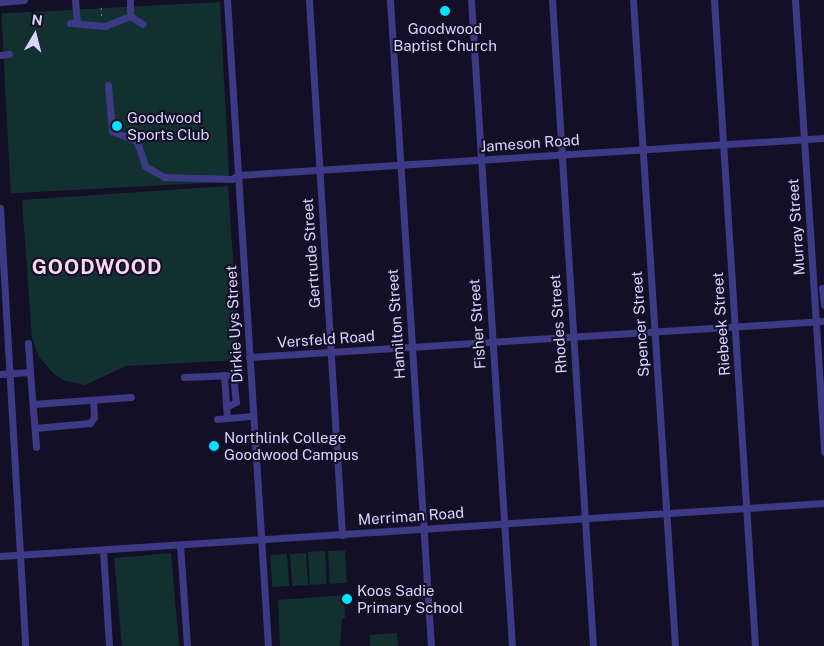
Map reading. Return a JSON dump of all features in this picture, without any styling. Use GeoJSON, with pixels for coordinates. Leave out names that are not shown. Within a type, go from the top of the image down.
{"type":"FeatureCollection","features":[{"type":"Feature","properties":{"kind":"street"},"geometry":{"type":"LineString","coordinates":[[0,2],[24,0]]}},
{"type":"Feature","properties":{"kind":"street"},"geometry":{"type":"LineString","coordinates":[[75,0],[74,23],[105,26],[130,16]]}},
{"type":"Feature","properties":{"kind":"street"},"geometry":{"type":"LineString","coordinates":[[130,0],[130,16]]}},
{"type":"Feature","properties":{"kind":"street","name":"Dirkie Uys Street"},"geometry":{"type":"LineString","coordinates":[[227,0],[268,646]]}},
{"type":"Feature","properties":{"kind":"street","name":"Gertrude Street"},"geometry":{"type":"LineString","coordinates":[[309,0],[342,534]]}},
{"type":"Feature","properties":{"kind":"street","name":"Hamilton Street"},"geometry":{"type":"LineString","coordinates":[[390,0],[431,646]]}},
{"type":"Feature","properties":{"kind":"street","name":"Fisher Street"},"geometry":{"type":"LineString","coordinates":[[471,0],[512,646]]}},
{"type":"Feature","properties":{"kind":"street","name":"Rhodes Street"},"geometry":{"type":"LineString","coordinates":[[552,0],[593,646]]}},
{"type":"Feature","properties":{"kind":"street","name":"Spencer Street"},"geometry":{"type":"LineString","coordinates":[[633,0],[675,646]]}},
{"type":"Feature","properties":{"kind":"street","name":"Riebeek Street"},"geometry":{"type":"LineString","coordinates":[[714,0],[755,646]]}},
{"type":"Feature","properties":{"kind":"street","name":"Murray Street"},"geometry":{"type":"LineString","coordinates":[[795,0],[824,452]]}},
{"type":"Feature","properties":{"kind":"street"},"geometry":{"type":"LineString","coordinates":[[130,16],[143,24]]}},
{"type":"Feature","properties":{"kind":"street"},"geometry":{"type":"LineString","coordinates":[[0,55],[9,54]]}},
{"type":"Feature","properties":{"kind":"street","name":"Jameson Road"},"geometry":{"type":"LineString","coordinates":[[108,85],[112,132],[137,141],[142,161],[150,171],[172,177],[232,179],[238,175],[824,138]]}},
{"type":"Feature","properties":{"kind":"street"},"geometry":{"type":"LineString","coordinates":[[0,208],[3,298],[11,373],[25,646]]}},
{"type":"Feature","properties":{"kind":"street"},"geometry":{"type":"LineString","coordinates":[[822,288],[824,305]]}},
{"type":"Feature","properties":{"kind":"street","name":"Versfeld Road"},"geometry":{"type":"LineString","coordinates":[[250,357],[824,321]]}},
{"type":"Feature","properties":{"kind":"street"},"geometry":{"type":"LineString","coordinates":[[28,343],[36,447]]}},
{"type":"Feature","properties":{"kind":"street"},"geometry":{"type":"LineString","coordinates":[[0,374],[30,372]]}},
{"type":"Feature","properties":{"kind":"street"},"geometry":{"type":"LineString","coordinates":[[224,375],[227,418]]}},
{"type":"Feature","properties":{"kind":"street"},"geometry":{"type":"LineString","coordinates":[[184,377],[233,375],[235,379],[236,402],[226,406]]}},
{"type":"Feature","properties":{"kind":"street"},"geometry":{"type":"LineString","coordinates":[[33,404],[131,397]]}},
{"type":"Feature","properties":{"kind":"street"},"geometry":{"type":"LineString","coordinates":[[35,428],[90,423],[94,417],[93,400]]}},
{"type":"Feature","properties":{"kind":"street"},"geometry":{"type":"LineString","coordinates":[[217,419],[253,416]]}},
{"type":"Feature","properties":{"kind":"street","name":"Merriman Road"},"geometry":{"type":"LineString","coordinates":[[0,556],[584,520],[824,503]]}},
{"type":"Feature","properties":{"kind":"street"},"geometry":{"type":"LineString","coordinates":[[180,545],[187,646]]}},
{"type":"Feature","properties":{"kind":"street"},"geometry":{"type":"LineString","coordinates":[[103,550],[109,646]]}},
{"type":"Feature","properties":{"kind":"green space","name":"Goodwood Sports Club"},"geometry":{"type":"Polygon","coordinates":[[[220,2],[229,182],[11,193],[1,13],[220,2]]]}},
{"type":"Feature","properties":{"kind":"green space"},"geometry":{"type":"Polygon","coordinates":[[[228,186],[240,360],[126,366],[85,385],[65,381],[53,373],[39,357],[32,339],[22,200],[228,186]]]}},
{"type":"Feature","properties":{"kind":"green space"},"geometry":{"type":"Polygon","coordinates":[[[345,550],[347,583],[330,584],[328,551],[345,550]]]}},
{"type":"Feature","properties":{"kind":"green space"},"geometry":{"type":"Polygon","coordinates":[[[325,551],[327,584],[310,585],[308,552],[325,551]]]}},
{"type":"Feature","properties":{"kind":"green space"},"geometry":{"type":"Polygon","coordinates":[[[171,553],[179,646],[122,646],[114,558],[171,553]]]}},
{"type":"Feature","properties":{"kind":"green space"},"geometry":{"type":"Polygon","coordinates":[[[306,553],[308,585],[292,586],[290,554],[306,553]]]}},
{"type":"Feature","properties":{"kind":"green space"},"geometry":{"type":"Polygon","coordinates":[[[287,554],[289,586],[272,587],[270,555],[287,554]]]}},
{"type":"Feature","properties":{"kind":"green space"},"geometry":{"type":"Polygon","coordinates":[[[344,595],[345,618],[342,619],[340,646],[280,646],[278,600],[344,595]]]}},
{"type":"Feature","properties":{"kind":"green space"},"geometry":{"type":"Polygon","coordinates":[[[397,633],[398,646],[370,646],[370,635],[397,633]]]}},
{"type":"Feature","properties":{"kind":"place","name":"Goodwood Baptist Church"},"geometry":{"type":"Point","coordinates":[445,11]}},
{"type":"Feature","properties":{"kind":"place","name":"Goodwood Sports Club"},"geometry":{"type":"Point","coordinates":[117,126]}},
{"type":"Feature","properties":{"kind":"place","name":"Northlink College Goodwood Campus"},"geometry":{"type":"Point","coordinates":[214,446]}},
{"type":"Feature","properties":{"kind":"place","name":"Koos Sadie Primary School"},"geometry":{"type":"Point","coordinates":[347,599]}},
{"type":"Feature","properties":{"kind":"district","name":"GOODWOOD"},"geometry":{"type":"Point","coordinates":[97,267]}}]}
